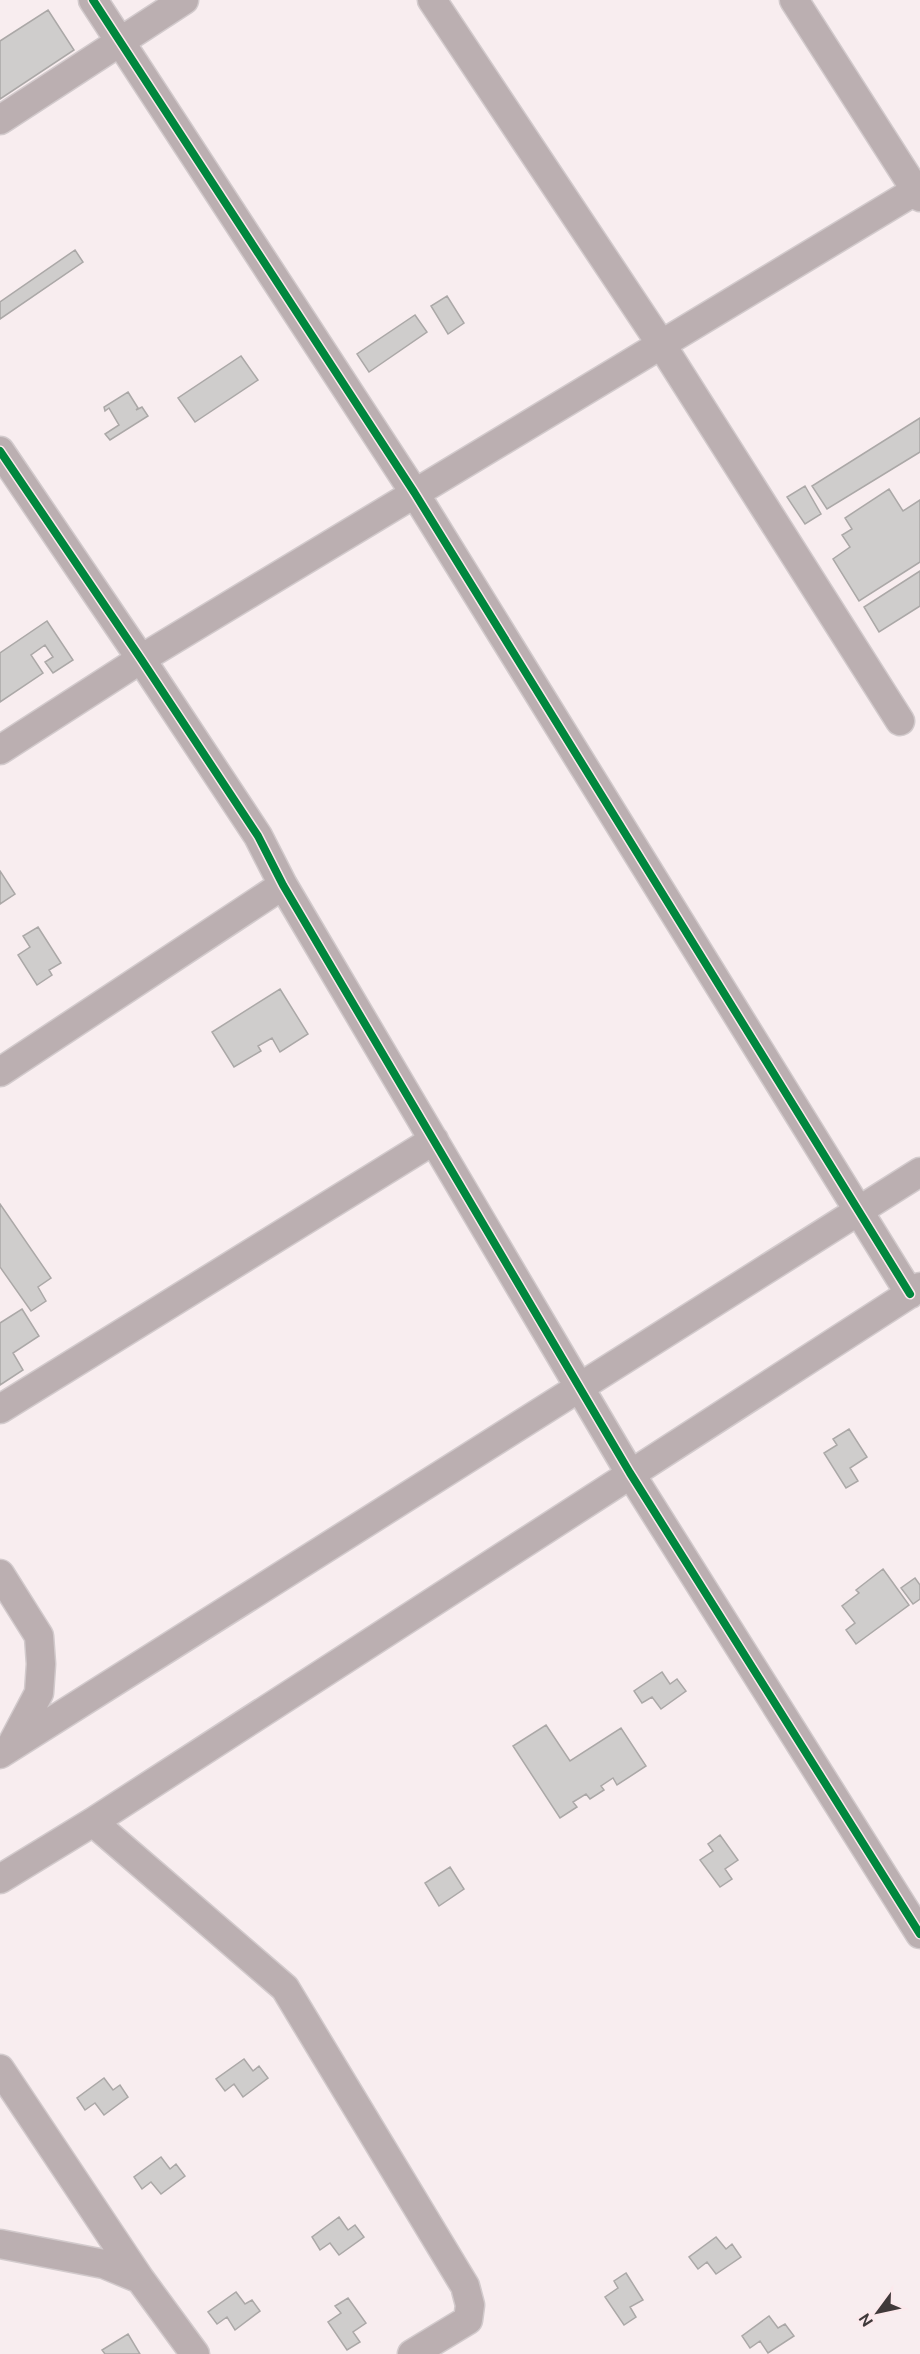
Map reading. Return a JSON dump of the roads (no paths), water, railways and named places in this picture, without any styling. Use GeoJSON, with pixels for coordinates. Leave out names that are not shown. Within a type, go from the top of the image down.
{"type":"FeatureCollection","features":[{"type":"Feature","properties":{"kind":"street"},"geometry":{"type":"LineString","coordinates":[[0,1879],[93,1822],[915,1291],[859,1211],[414,492],[93,0]]}},
{"type":"Feature","properties":{"kind":"street"},"geometry":{"type":"LineString","coordinates":[[0,120],[184,0]]}},
{"type":"Feature","properties":{"kind":"street"},"geometry":{"type":"LineString","coordinates":[[432,0],[661,344],[900,721]]}},
{"type":"Feature","properties":{"kind":"street"},"geometry":{"type":"LineString","coordinates":[[0,750],[141,659],[414,492],[918,192],[794,0]]}},
{"type":"Feature","properties":{"kind":"street"},"geometry":{"type":"LineString","coordinates":[[0,450],[258,837],[283,885],[630,1473],[920,1934]]}},
{"type":"Feature","properties":{"kind":"street"},"geometry":{"type":"LineString","coordinates":[[0,1072],[283,885]]}},
{"type":"Feature","properties":{"kind":"street"},"geometry":{"type":"LineString","coordinates":[[0,1409],[434,1140]]}},
{"type":"Feature","properties":{"kind":"street"},"geometry":{"type":"LineString","coordinates":[[3,1756],[579,1387],[920,1172]]}},
{"type":"Feature","properties":{"kind":"street"},"geometry":{"type":"LineString","coordinates":[[0,1575],[39,1636],[41,1664],[39,1693],[3,1756]]}},
{"type":"Feature","properties":{"kind":"street"},"geometry":{"type":"LineString","coordinates":[[93,1822],[285,1988],[465,2286],[470,2305],[468,2320],[412,2354]]}},
{"type":"Feature","properties":{"kind":"street"},"geometry":{"type":"LineString","coordinates":[[0,2069],[140,2279],[195,2354]]}},
{"type":"Feature","properties":{"kind":"street"},"geometry":{"type":"LineString","coordinates":[[0,2244],[104,2264],[140,2279]]}}]}
